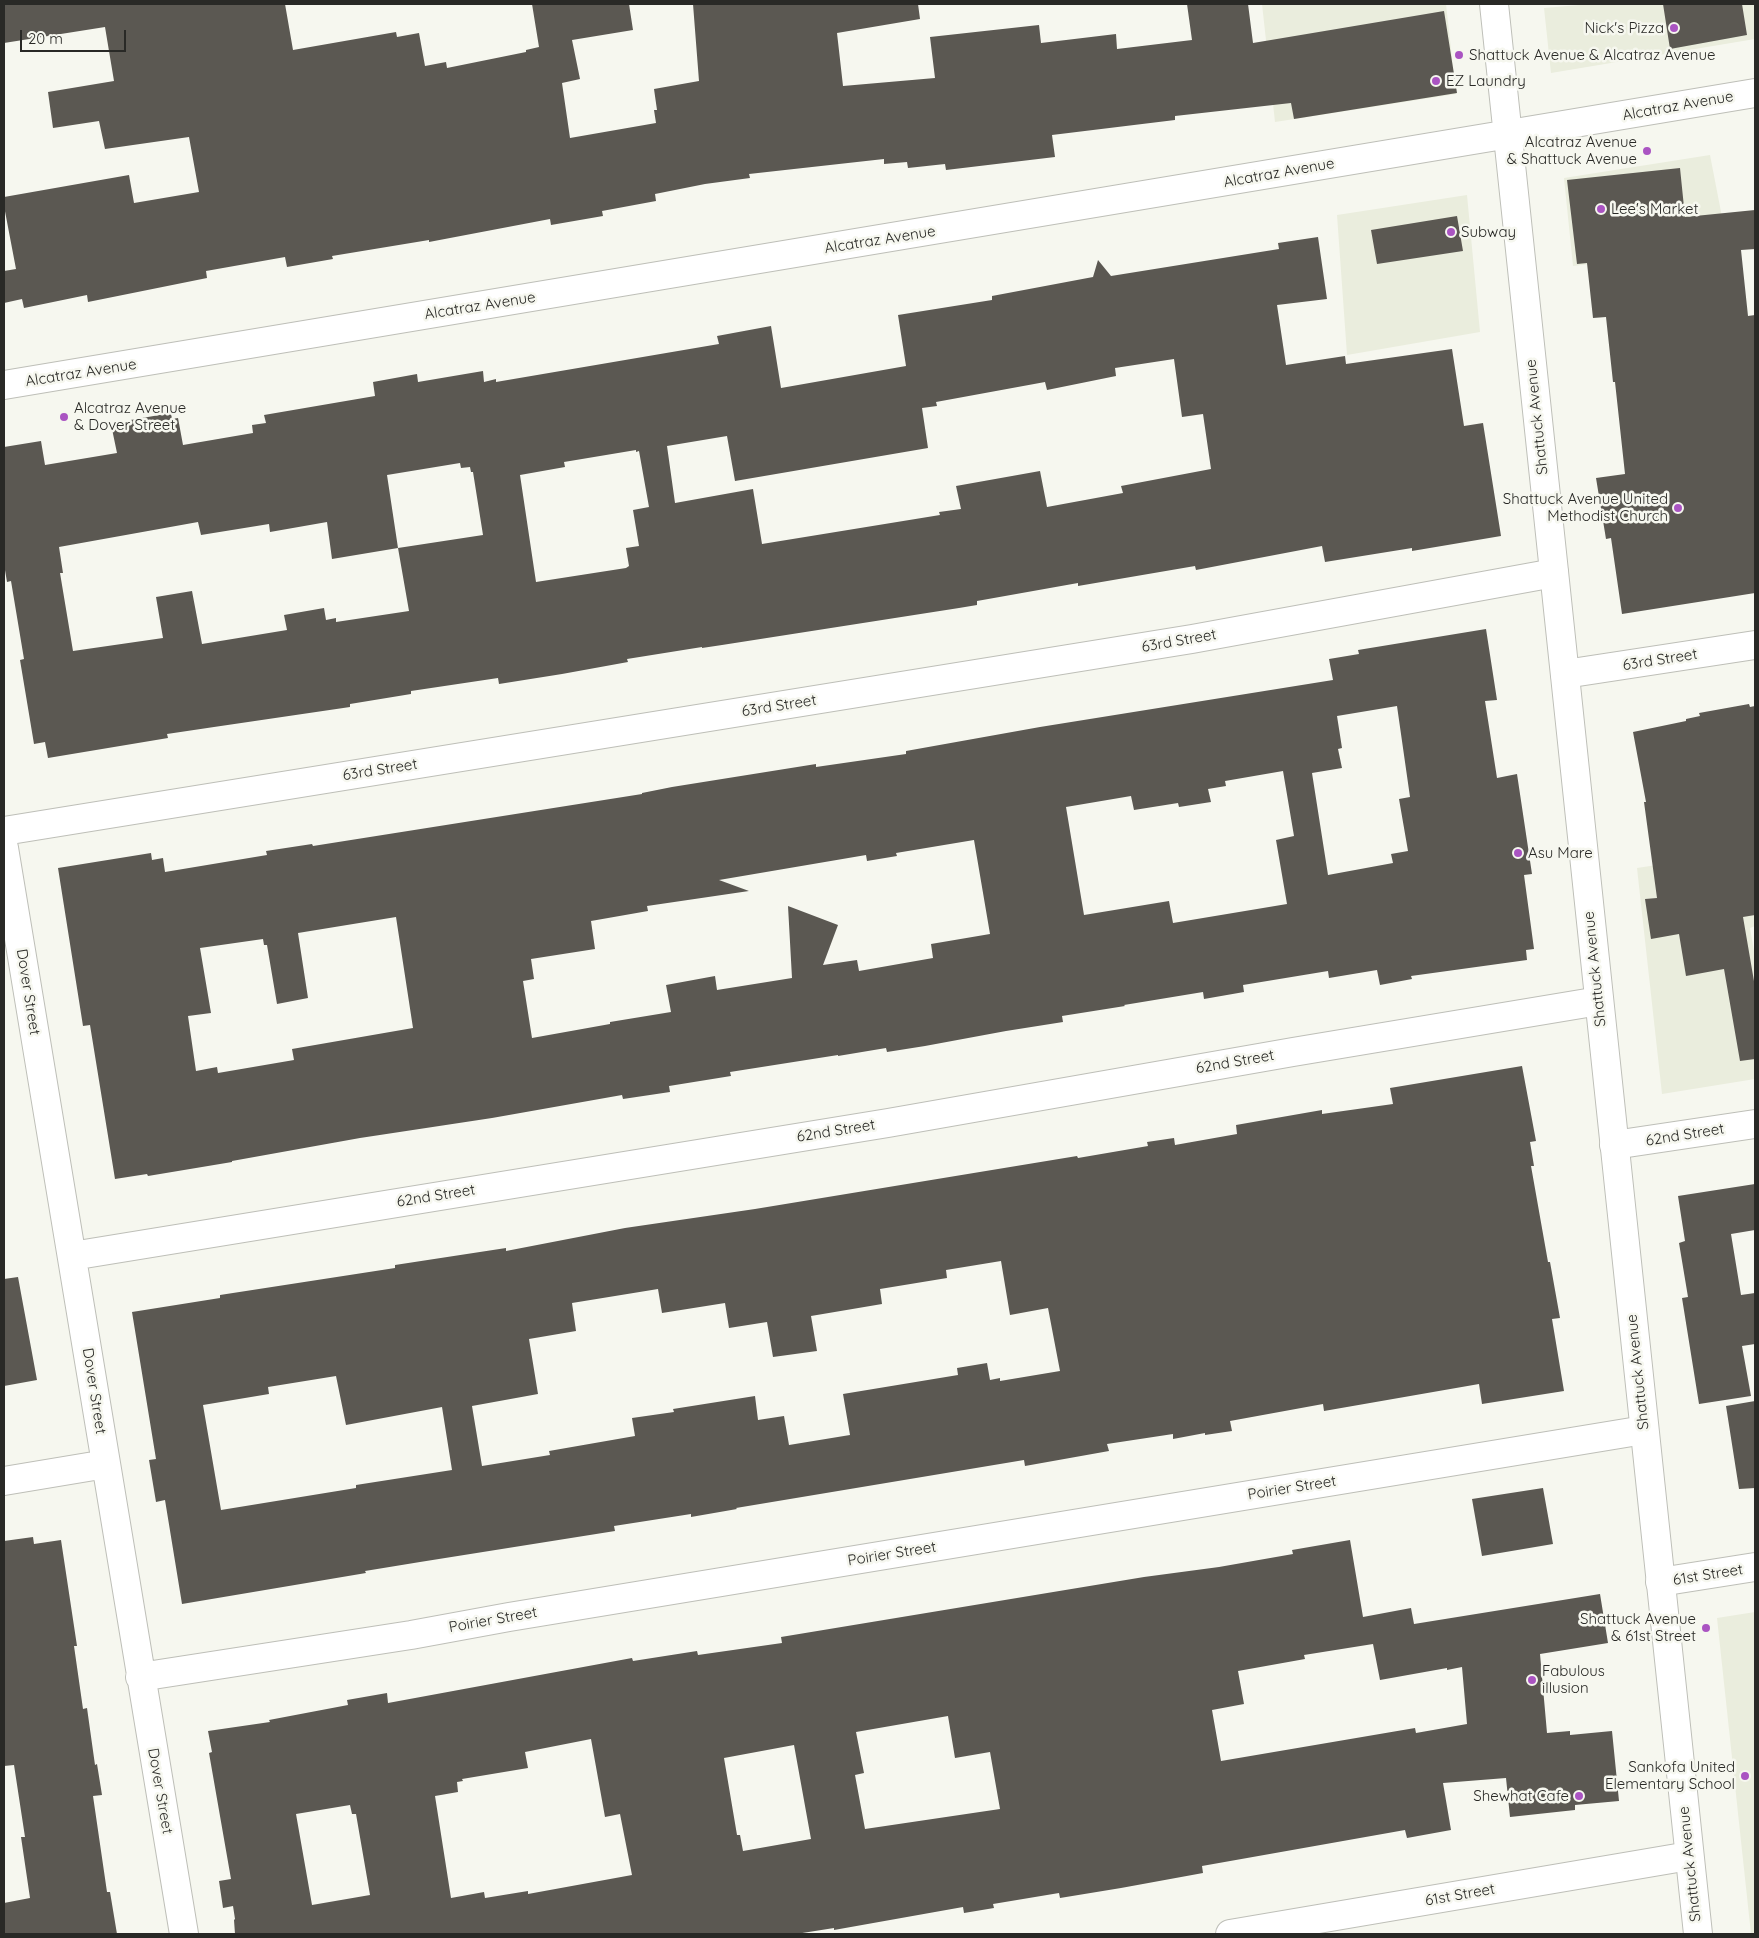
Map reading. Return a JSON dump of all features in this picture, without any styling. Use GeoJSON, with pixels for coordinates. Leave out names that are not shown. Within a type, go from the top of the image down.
{"type":"FeatureCollection","features":[{"type":"Feature","properties":{"kind":"street","name":"Shattuck Avenue"},"geometry":{"type":"LineString","coordinates":[[1494,4],[1698,1934]]}},
{"type":"Feature","properties":{"kind":"street","name":"Alcatraz Avenue"},"geometry":{"type":"LineString","coordinates":[[4,386],[1755,93]]}},
{"type":"Feature","properties":{"kind":"street","name":"63rd Street"},"geometry":{"type":"LineString","coordinates":[[4,831],[1182,641],[1554,573]]}},
{"type":"Feature","properties":{"kind":"street","name":"63rd Street"},"geometry":{"type":"LineString","coordinates":[[1565,674],[1755,645]]}},
{"type":"Feature","properties":{"kind":"street","name":"Dover Street"},"geometry":{"type":"LineString","coordinates":[[4,848],[11,936],[72,1256],[140,1677],[184,1934]]}},
{"type":"Feature","properties":{"kind":"street","name":"62nd Street"},"geometry":{"type":"LineString","coordinates":[[72,1256],[888,1123],[1599,1001]]}},
{"type":"Feature","properties":{"kind":"street","name":"62nd Street"},"geometry":{"type":"LineString","coordinates":[[1614,1145],[1755,1124]]}},
{"type":"Feature","properties":{"kind":"street","name":"Poirier Street"},"geometry":{"type":"LineString","coordinates":[[140,1677],[1644,1430]]}},
{"type":"Feature","properties":{"kind":"street"},"geometry":{"type":"LineString","coordinates":[[4,1481],[106,1464]]}},
{"type":"Feature","properties":{"kind":"street","name":"61st Street"},"geometry":{"type":"LineString","coordinates":[[1660,1582],[1755,1567]]}},
{"type":"Feature","properties":{"kind":"street","name":"61st Street"},"geometry":{"type":"LineString","coordinates":[[1230,1934],[1689,1856]]}},
{"type":"Feature","properties":{"kind":"shaded area"},"geometry":{"type":"Polygon","coordinates":[[[1262,4],[1446,4],[1456,94],[1275,122],[1262,4]]]}},
{"type":"Feature","properties":{"kind":"shaded area"},"geometry":{"type":"Polygon","coordinates":[[[1591,4],[1755,4],[1755,39],[1551,73],[1544,8],[1591,4]]]}},
{"type":"Feature","properties":{"kind":"shaded area"},"geometry":{"type":"Polygon","coordinates":[[[1710,155],[1728,248],[1573,266],[1564,178],[1710,155]]]}},
{"type":"Feature","properties":{"kind":"shaded area"},"geometry":{"type":"Polygon","coordinates":[[[1467,195],[1480,332],[1347,355],[1337,215],[1467,195]]]}},
{"type":"Feature","properties":{"kind":"shaded area"},"geometry":{"type":"Polygon","coordinates":[[[1755,850],[1755,926],[1750,928],[1755,957],[1755,1079],[1662,1094],[1637,868],[1755,850]]]}},
{"type":"Feature","properties":{"kind":"shaded area","name":"Sankofa United Elementary School"},"geometry":{"type":"Polygon","coordinates":[[[1755,1612],[1755,1934],[1751,1934],[1717,1618],[1755,1612]]]}},
{"type":"Feature","properties":{"kind":"building"},"geometry":{"type":"Polygon","coordinates":[[[4,4],[285,4],[293,50],[396,32],[397,37],[419,33],[425,66],[446,62],[447,68],[526,52],[526,50],[539,47],[532,4],[629,4],[633,30],[572,40],[580,79],[562,83],[570,138],[656,123],[654,110],[657,110],[654,89],[699,81],[693,4],[918,4],[920,19],[837,33],[843,86],[935,78],[930,37],[1039,25],[1041,43],[1116,34],[1117,49],[1192,40],[1187,4],[1248,4],[1253,43],[1444,11],[1457,93],[1294,119],[1291,103],[1175,116],[1175,120],[1052,135],[1055,157],[946,170],[945,164],[908,168],[907,162],[884,164],[884,159],[749,174],[750,178],[705,184],[655,194],[656,201],[602,211],[603,216],[551,225],[550,219],[429,242],[429,240],[332,256],[333,259],[287,267],[285,257],[206,271],[207,278],[88,302],[87,295],[24,308],[22,299],[4,303],[4,271],[16,269],[4,197],[129,175],[134,203],[199,192],[189,137],[105,149],[99,121],[53,128],[48,92],[114,81],[105,27],[4,43],[4,4]]]}},
{"type":"Feature","properties":{"kind":"building"},"geometry":{"type":"Polygon","coordinates":[[[1663,4],[1742,4],[1747,35],[1670,49],[1663,4]]]}},
{"type":"Feature","properties":{"kind":"building"},"geometry":{"type":"Polygon","coordinates":[[[1680,168],[1685,217],[1755,210],[1755,249],[1741,250],[1748,316],[1755,315],[1755,593],[1622,614],[1611,538],[1606,539],[1596,478],[1625,474],[1615,382],[1613,382],[1606,317],[1593,318],[1587,263],[1577,264],[1567,180],[1680,168]]]}},
{"type":"Feature","properties":{"kind":"building"},"geometry":{"type":"Polygon","coordinates":[[[1457,216],[1463,251],[1377,264],[1371,230],[1457,216]]]}},
{"type":"Feature","properties":{"kind":"building"},"geometry":{"type":"Polygon","coordinates":[[[1318,237],[1327,299],[1277,305],[1286,365],[1345,356],[1346,364],[1452,349],[1464,426],[1483,423],[1501,536],[1412,551],[1412,548],[1325,562],[1322,546],[1196,570],[1195,566],[1078,586],[1078,583],[977,601],[977,605],[627,659],[628,662],[562,674],[499,684],[498,678],[411,691],[411,694],[350,704],[350,707],[167,734],[168,738],[48,758],[45,742],[34,744],[20,660],[24,659],[11,581],[7,582],[4,564],[4,447],[41,441],[45,465],[117,453],[112,429],[120,428],[119,422],[171,413],[172,419],[178,418],[183,445],[253,433],[252,425],[266,423],[264,415],[375,396],[373,382],[417,374],[418,382],[483,371],[484,382],[496,379],[496,382],[719,344],[717,336],[771,326],[781,388],[906,366],[898,315],[992,300],[992,296],[1093,277],[1098,260],[1111,276],[1279,249],[1278,243],[1318,237]],[[1174,359],[1115,368],[1116,376],[1047,390],[1045,382],[936,402],[937,406],[922,408],[928,448],[735,481],[727,436],[667,446],[675,503],[753,489],[762,544],[940,515],[939,512],[961,509],[956,486],[1040,471],[1047,507],[1123,493],[1121,486],[1211,469],[1203,414],[1182,417],[1174,359]],[[639,451],[564,462],[565,467],[520,475],[536,582],[626,568],[629,566],[626,548],[639,546],[633,510],[649,507],[639,451]],[[460,463],[387,475],[398,548],[483,535],[473,472],[471,472],[470,467],[461,468],[460,463]],[[198,522],[59,547],[63,573],[60,573],[73,651],[163,638],[156,597],[192,591],[202,644],[287,630],[284,615],[324,608],[326,620],[336,618],[336,622],[409,611],[398,548],[332,559],[327,522],[270,532],[269,524],[201,535],[198,522]]]}},
{"type":"Feature","properties":{"kind":"building"},"geometry":{"type":"Polygon","coordinates":[[[1486,629],[1497,700],[1485,701],[1497,778],[1517,774],[1532,874],[1524,875],[1534,949],[1526,950],[1527,960],[1411,976],[1412,979],[1380,985],[1377,970],[1329,978],[1328,971],[1243,985],[1244,992],[1204,999],[1203,992],[1062,1016],[1063,1022],[925,1046],[887,1052],[886,1048],[730,1072],[731,1076],[669,1086],[670,1092],[623,1099],[622,1095],[492,1118],[360,1138],[148,1176],[147,1174],[115,1179],[90,1025],[83,1026],[58,868],[151,853],[152,860],[163,858],[165,872],[267,855],[266,851],[312,844],[313,846],[642,794],[672,787],[816,764],[816,767],[906,754],[906,751],[1040,727],[1333,680],[1329,659],[1359,654],[1358,650],[1486,629]],[[1397,706],[1337,716],[1342,748],[1338,749],[1342,768],[1312,773],[1328,875],[1393,863],[1391,854],[1408,851],[1399,799],[1410,797],[1397,706]],[[1283,771],[1225,781],[1226,786],[1208,789],[1211,802],[1179,807],[1178,803],[1134,810],[1131,796],[1066,807],[1084,915],[1169,901],[1173,923],[1287,904],[1276,840],[1294,836],[1283,771]],[[974,840],[896,853],[897,856],[867,861],[866,855],[719,880],[749,891],[647,906],[648,911],[591,921],[595,949],[531,959],[534,979],[523,981],[532,1038],[671,1012],[666,985],[715,976],[717,990],[792,978],[788,906],[838,925],[823,965],[857,960],[859,971],[933,958],[931,944],[990,934],[974,840]],[[396,917],[298,933],[308,998],[277,1004],[267,945],[264,945],[263,939],[200,948],[211,1013],[188,1016],[196,1071],[217,1067],[218,1073],[294,1060],[292,1049],[413,1028],[396,917]]]}},
{"type":"Feature","properties":{"kind":"building"},"geometry":{"type":"Polygon","coordinates":[[[1749,704],[1750,707],[1755,706],[1755,915],[1743,917],[1755,987],[1755,1059],[1740,1061],[1724,969],[1686,976],[1679,934],[1651,939],[1645,899],[1657,898],[1644,802],[1646,802],[1633,732],[1686,721],[1686,719],[1700,716],[1699,713],[1749,704]]]}},
{"type":"Feature","properties":{"kind":"building"},"geometry":{"type":"Polygon","coordinates":[[[1522,1066],[1536,1141],[1530,1142],[1534,1166],[1531,1166],[1560,1318],[1552,1319],[1564,1391],[1482,1404],[1479,1384],[1324,1411],[1323,1404],[1230,1421],[1232,1431],[1205,1435],[1205,1433],[1173,1439],[1173,1434],[1107,1444],[1109,1451],[1025,1466],[1024,1460],[691,1517],[691,1514],[614,1526],[615,1531],[365,1571],[366,1573],[182,1604],[165,1500],[156,1502],[149,1460],[156,1459],[132,1312],[220,1298],[220,1295],[395,1268],[395,1265],[506,1248],[506,1251],[625,1228],[755,1209],[1077,1156],[1078,1158],[1148,1146],[1147,1142],[1174,1138],[1175,1145],[1237,1134],[1236,1125],[1322,1110],[1322,1114],[1393,1104],[1390,1088],[1522,1066]],[[1001,1261],[946,1270],[947,1278],[880,1289],[882,1304],[811,1316],[817,1351],[773,1357],[767,1322],[729,1328],[725,1303],[662,1313],[658,1289],[572,1303],[576,1331],[529,1339],[538,1394],[472,1406],[482,1466],[550,1455],[549,1451],[635,1436],[632,1418],[674,1412],[673,1409],[755,1396],[758,1420],[784,1416],[789,1445],[850,1435],[843,1394],[958,1375],[957,1368],[987,1363],[990,1380],[1000,1378],[1000,1381],[1060,1371],[1048,1308],[1010,1315],[1001,1261]],[[336,1376],[268,1387],[269,1394],[203,1405],[221,1510],[356,1488],[356,1485],[452,1470],[442,1407],[346,1425],[336,1376]]]}},
{"type":"Feature","properties":{"kind":"building"},"geometry":{"type":"Polygon","coordinates":[[[1755,1184],[1755,1230],[1731,1234],[1741,1295],[1755,1293],[1755,1344],[1742,1346],[1751,1396],[1699,1404],[1682,1298],[1688,1297],[1679,1243],[1685,1241],[1678,1196],[1755,1184]]]}},
{"type":"Feature","properties":{"kind":"building"},"geometry":{"type":"Polygon","coordinates":[[[18,1277],[37,1380],[4,1386],[4,1279],[18,1277]]]}},
{"type":"Feature","properties":{"kind":"building"},"geometry":{"type":"Polygon","coordinates":[[[1755,1401],[1755,1488],[1739,1489],[1726,1406],[1755,1401]]]}},
{"type":"Feature","properties":{"kind":"building"},"geometry":{"type":"Polygon","coordinates":[[[1543,1488],[1553,1544],[1482,1556],[1472,1499],[1543,1488]]]}},
{"type":"Feature","properties":{"kind":"building"},"geometry":{"type":"Polygon","coordinates":[[[33,1537],[34,1544],[61,1540],[77,1646],[74,1646],[83,1709],[87,1708],[95,1765],[97,1764],[102,1795],[93,1796],[107,1892],[110,1892],[117,1934],[4,1934],[4,1903],[30,1898],[21,1837],[25,1837],[14,1765],[4,1766],[4,1541],[33,1537]]]}},
{"type":"Feature","properties":{"kind":"building"},"geometry":{"type":"Polygon","coordinates":[[[1350,1540],[1363,1617],[1411,1608],[1414,1624],[1600,1594],[1608,1643],[1540,1654],[1547,1733],[1570,1731],[1570,1735],[1612,1731],[1619,1801],[1575,1805],[1575,1810],[1510,1817],[1506,1778],[1443,1783],[1451,1830],[1407,1838],[1405,1830],[1202,1866],[1203,1873],[1121,1888],[1060,1898],[1059,1893],[993,1904],[994,1908],[964,1913],[963,1907],[834,1930],[834,1928],[796,1934],[235,1934],[233,1906],[223,1908],[219,1881],[231,1879],[209,1753],[212,1752],[208,1731],[270,1722],[269,1720],[348,1705],[347,1700],[387,1693],[388,1703],[632,1658],[633,1661],[697,1651],[698,1655],[782,1643],[781,1637],[1144,1577],[1219,1567],[1293,1554],[1292,1550],[1350,1540]],[[1373,1644],[1304,1655],[1305,1659],[1238,1671],[1244,1704],[1212,1710],[1221,1761],[1415,1728],[1416,1733],[1467,1724],[1462,1667],[1380,1680],[1373,1644]],[[948,1716],[856,1732],[864,1773],[855,1775],[865,1829],[1000,1809],[990,1752],[955,1758],[948,1716]],[[591,1739],[525,1752],[528,1768],[462,1779],[463,1781],[457,1782],[458,1792],[435,1796],[451,1898],[484,1892],[485,1898],[528,1891],[528,1894],[632,1875],[620,1814],[605,1817],[591,1739]],[[794,1745],[724,1758],[737,1835],[740,1835],[743,1851],[811,1839],[794,1745]],[[350,1805],[296,1814],[312,1905],[370,1895],[356,1814],[352,1814],[350,1805]]]}},
{"type":"Feature","properties":{"kind":"place","name":"Nick's Pizza"},"geometry":{"type":"Point","coordinates":[1674,28]}},
{"type":"Feature","properties":{"kind":"place","name":"Shattuck Avenue & Alcatraz Avenue"},"geometry":{"type":"Point","coordinates":[1459,55]}},
{"type":"Feature","properties":{"kind":"place","name":"EZ Laundry"},"geometry":{"type":"Point","coordinates":[1436,81]}},
{"type":"Feature","properties":{"kind":"place","name":"Alcatraz Avenue & Shattuck Avenue"},"geometry":{"type":"Point","coordinates":[1647,151]}},
{"type":"Feature","properties":{"kind":"place","name":"Lee's Market"},"geometry":{"type":"Point","coordinates":[1601,209]}},
{"type":"Feature","properties":{"kind":"place","name":"Subway"},"geometry":{"type":"Point","coordinates":[1451,232]}},
{"type":"Feature","properties":{"kind":"place","name":"Alcatraz Avenue & Dover Street"},"geometry":{"type":"Point","coordinates":[64,417]}},
{"type":"Feature","properties":{"kind":"place","name":"Shattuck Avenue United Methodist Church"},"geometry":{"type":"Point","coordinates":[1678,508]}},
{"type":"Feature","properties":{"kind":"place","name":"Asu Mare"},"geometry":{"type":"Point","coordinates":[1518,853]}},
{"type":"Feature","properties":{"kind":"place","name":"Shattuck Avenue & 61st Street"},"geometry":{"type":"Point","coordinates":[1706,1628]}},
{"type":"Feature","properties":{"kind":"place","name":"Fabulous illusion"},"geometry":{"type":"Point","coordinates":[1532,1680]}},
{"type":"Feature","properties":{"kind":"place","name":"Sankofa United Elementary School"},"geometry":{"type":"Point","coordinates":[1745,1776]}},
{"type":"Feature","properties":{"kind":"place","name":"Shewhat Cafe"},"geometry":{"type":"Point","coordinates":[1579,1796]}}]}
